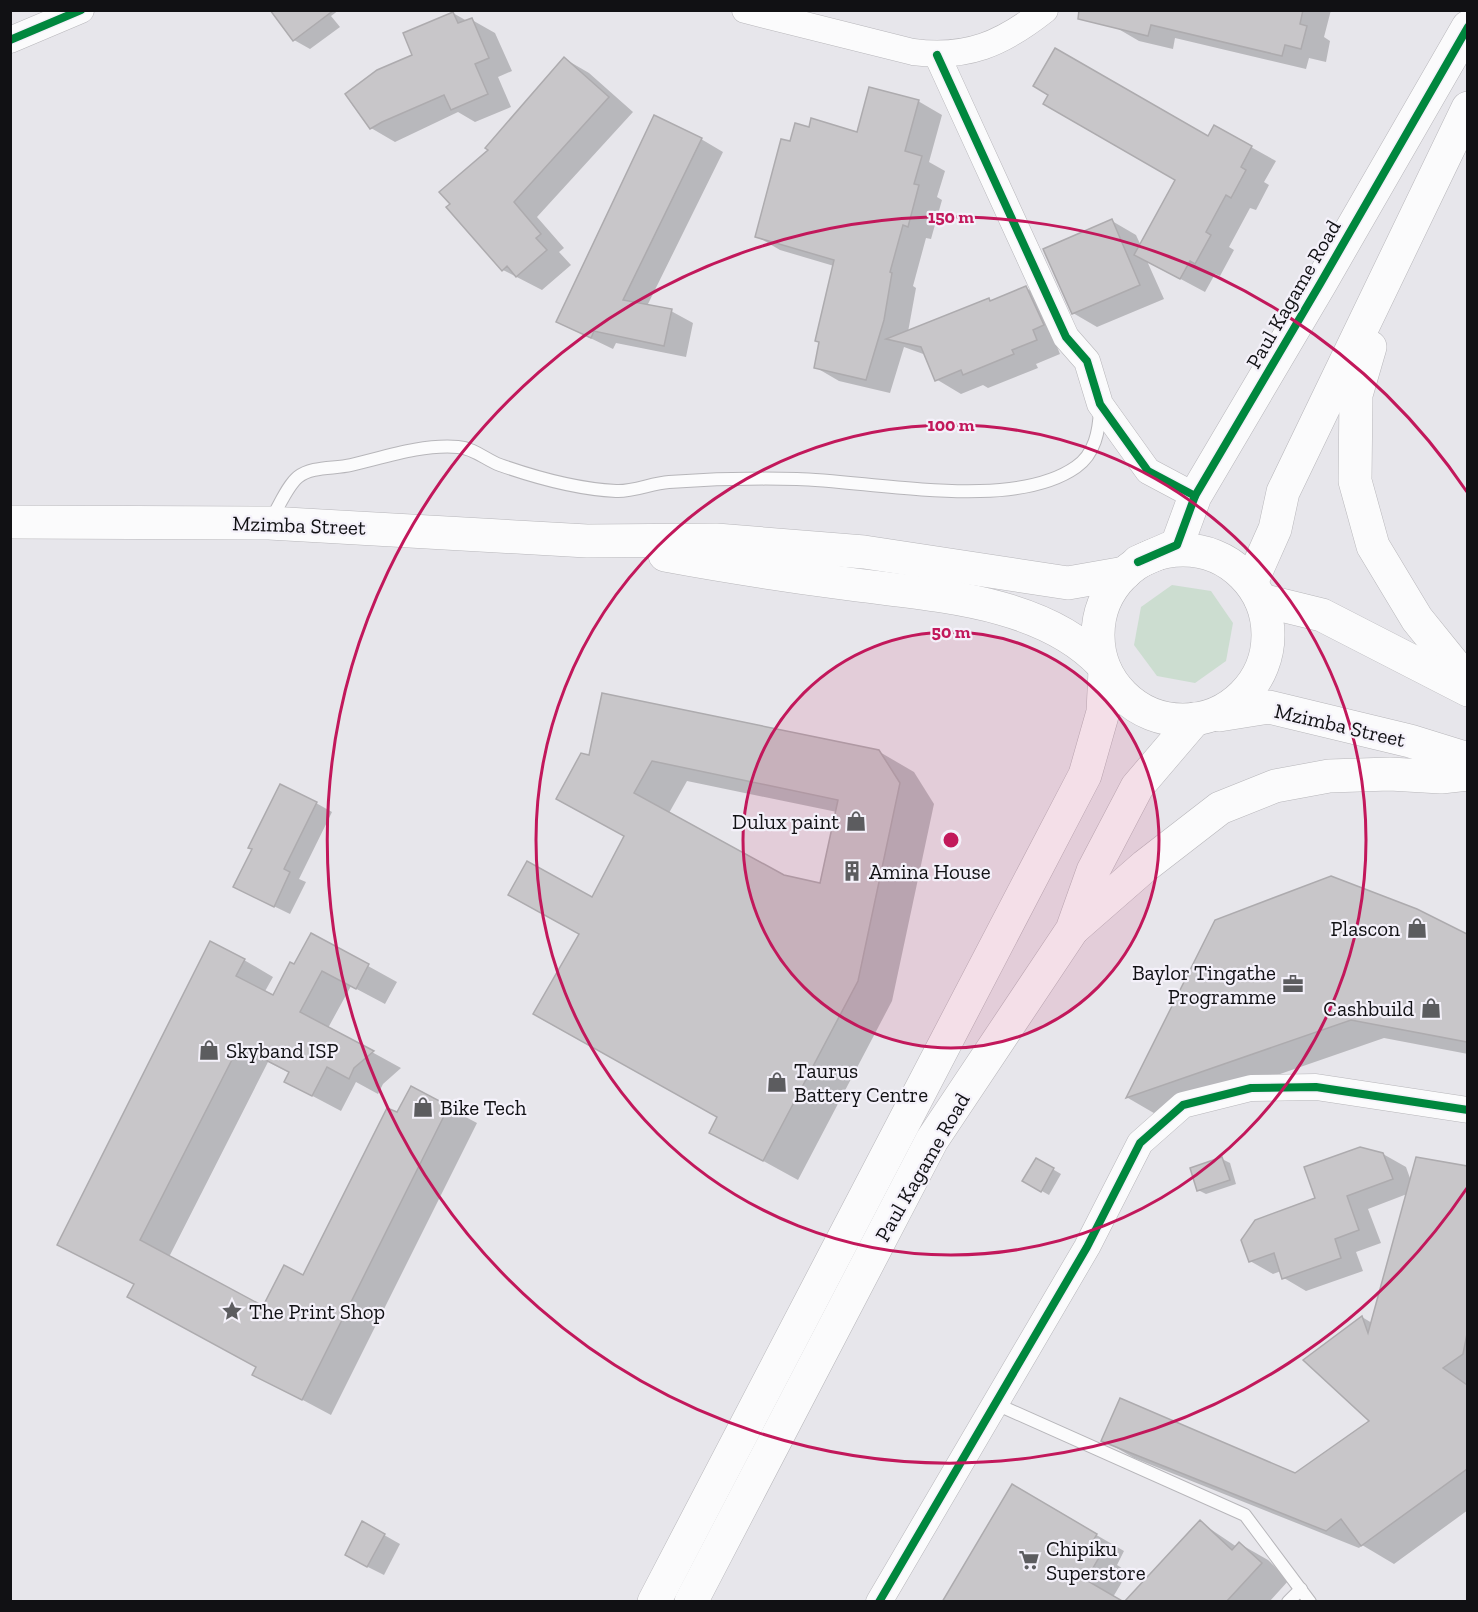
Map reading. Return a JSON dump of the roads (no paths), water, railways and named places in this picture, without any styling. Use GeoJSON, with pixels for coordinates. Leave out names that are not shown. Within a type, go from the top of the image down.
{"type":"FeatureCollection","features":[{"type":"Feature","properties":{"kind":"main road","name":"Paul Kagame Road"},"geometry":{"type":"LineString","coordinates":[[1132,568],[1177,545],[1194,496],[1320,284],[1467,27]]}},
{"type":"Feature","properties":{"kind":"main road"},"geometry":{"type":"LineString","coordinates":[[1256,592],[1275,529],[1283,492],[1467,108]]}},
{"type":"Feature","properties":{"kind":"main road"},"geometry":{"type":"LineString","coordinates":[[1393,264],[1356,395],[1355,481],[1373,546],[1417,620],[1467,682]]}},
{"type":"Feature","properties":{"kind":"main road","name":"Mzimba Street"},"geometry":{"type":"LineString","coordinates":[[10,522],[269,523],[587,541]]}},
{"type":"Feature","properties":{"kind":"main road"},"geometry":{"type":"LineString","coordinates":[[716,540],[864,552],[1068,583],[1132,568],[1167,552],[1198,551],[1227,562],[1256,592],[1268,622],[1268,646],[1262,669],[1250,689],[1233,705],[1203,718],[1179,720],[1156,716],[1134,705],[1117,690],[1103,667],[1086,647],[1041,622],[973,602],[731,567],[587,541],[716,540]]}},
{"type":"Feature","properties":{"kind":"main road"},"geometry":{"type":"LineString","coordinates":[[654,1602],[1085,775],[1104,712],[1103,667],[1098,640],[1100,615],[1106,599],[1132,568]]}},
{"type":"Feature","properties":{"kind":"main road"},"geometry":{"type":"LineString","coordinates":[[1256,592],[1322,615],[1467,690]]}},
{"type":"Feature","properties":{"kind":"main road","name":"Mzimba Street"},"geometry":{"type":"LineString","coordinates":[[1203,718],[1269,707],[1410,741],[1467,759]]}},
{"type":"Feature","properties":{"kind":"main road","name":"Paul Kagame Road"},"geometry":{"type":"LineString","coordinates":[[691,1602],[932,1140],[1072,930],[1093,871],[1137,787],[1165,751],[1203,718]]}},
{"type":"Feature","properties":{"kind":"main road"},"geometry":{"type":"LineString","coordinates":[[1072,930],[1145,866],[1220,808],[1264,791],[1329,776],[1390,774],[1441,777],[1467,774]]}},
{"type":"Feature","properties":{"kind":"street"},"geometry":{"type":"LineString","coordinates":[[10,40],[81,10]]}},
{"type":"Feature","properties":{"kind":"street"},"geometry":{"type":"LineString","coordinates":[[746,10],[913,52],[938,55],[978,49],[1010,34],[1045,10]]}},
{"type":"Feature","properties":{"kind":"street"},"geometry":{"type":"LineString","coordinates":[[938,55],[1066,337],[1088,361],[1100,404],[1148,471],[1194,496]]}},
{"type":"Feature","properties":{"kind":"street"},"geometry":{"type":"LineString","coordinates":[[879,1602],[1087,1247],[1140,1143],[1183,1105],[1251,1088],[1316,1087],[1467,1110]]}},
{"type":"Feature","properties":{"kind":"lane"},"geometry":{"type":"LineString","coordinates":[[269,523],[297,478],[309,471],[349,466],[397,452],[459,447],[473,451],[498,465],[570,486],[618,491],[666,482],[786,479],[954,491],[1015,489],[1056,478],[1078,466],[1091,450],[1099,430],[1100,404]]}},
{"type":"Feature","properties":{"kind":"lane"},"geometry":{"type":"LineString","coordinates":[[996,1404],[1245,1515],[1310,1602]]}},
{"type":"Feature","properties":{"kind":"lane"},"geometry":{"type":"LineString","coordinates":[[1288,1602],[1301,1589]]}},
{"type":"Feature","properties":{"kind":"place","name":"Dulux paint"},"geometry":{"type":"Point","coordinates":[856,821]}},
{"type":"Feature","properties":{"kind":"place","name":"Amina House"},"geometry":{"type":"Point","coordinates":[852,871]}},
{"type":"Feature","properties":{"kind":"place","name":"Plascon"},"geometry":{"type":"Point","coordinates":[1417,928]}},
{"type":"Feature","properties":{"kind":"place","name":"Baylor Tingathe Programme"},"geometry":{"type":"Point","coordinates":[1293,984]}},
{"type":"Feature","properties":{"kind":"place","name":"Cashbuild"},"geometry":{"type":"Point","coordinates":[1431,1008]}},
{"type":"Feature","properties":{"kind":"place","name":"Skyband ISP"},"geometry":{"type":"Point","coordinates":[209,1050]}},
{"type":"Feature","properties":{"kind":"place","name":"Taurus Battery Centre"},"geometry":{"type":"Point","coordinates":[777,1082]}},
{"type":"Feature","properties":{"kind":"place","name":"Bike Tech"},"geometry":{"type":"Point","coordinates":[423,1107]}},
{"type":"Feature","properties":{"kind":"place","name":"The Print Shop"},"geometry":{"type":"Point","coordinates":[232,1311]}},
{"type":"Feature","properties":{"kind":"place","name":"Chipiku Superstore"},"geometry":{"type":"Point","coordinates":[1029,1560]}}]}
